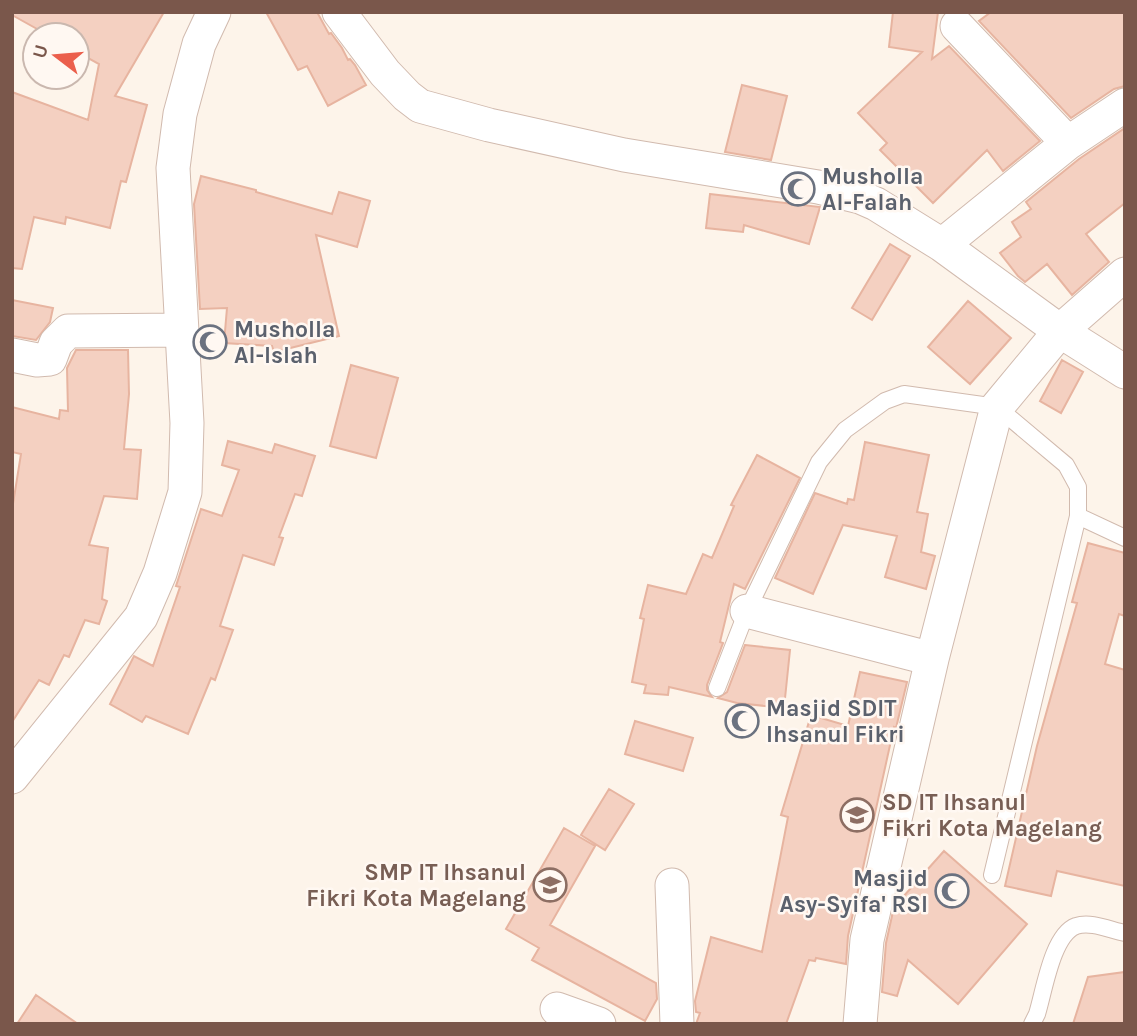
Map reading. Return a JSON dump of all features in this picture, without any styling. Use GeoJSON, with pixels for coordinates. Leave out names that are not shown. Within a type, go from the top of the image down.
{"type":"FeatureCollection","features":[{"type":"Feature","properties":{"kind":"street"},"geometry":{"type":"LineString","coordinates":[[12,777],[141,617],[152,596],[185,492],[187,423],[173,168],[180,114],[199,44],[214,12]]}},
{"type":"Feature","properties":{"kind":"street"},"geometry":{"type":"LineString","coordinates":[[339,12],[385,73],[420,106],[489,125],[624,155],[818,187],[860,197],[942,244],[1060,331],[1125,372]]}},
{"type":"Feature","properties":{"kind":"street"},"geometry":{"type":"LineString","coordinates":[[957,26],[1068,142]]}},
{"type":"Feature","properties":{"kind":"street"},"geometry":{"type":"LineString","coordinates":[[942,244],[1068,142],[1125,105]]}},
{"type":"Feature","properties":{"kind":"street"},"geometry":{"type":"LineString","coordinates":[[860,1024],[867,940],[932,660],[997,407],[1060,331],[1125,274]]}},
{"type":"Feature","properties":{"kind":"street"},"geometry":{"type":"LineString","coordinates":[[12,355],[37,360],[50,359],[55,343],[68,331],[182,330]]}},
{"type":"Feature","properties":{"kind":"street"},"geometry":{"type":"LineString","coordinates":[[747,611],[932,660]]}},
{"type":"Feature","properties":{"kind":"street"},"geometry":{"type":"LineString","coordinates":[[672,885],[677,1024]]}},
{"type":"Feature","properties":{"kind":"street"},"geometry":{"type":"LineString","coordinates":[[557,1009],[599,1024]]}},
{"type":"Feature","properties":{"kind":"lane"},"geometry":{"type":"LineString","coordinates":[[717,688],[747,611],[819,462],[845,430],[885,401],[904,394],[997,407],[1066,465],[1078,486],[1078,516],[992,875]]}},
{"type":"Feature","properties":{"kind":"lane"},"geometry":{"type":"LineString","coordinates":[[1078,516],[1125,538]]}},
{"type":"Feature","properties":{"kind":"lane"},"geometry":{"type":"LineString","coordinates":[[1032,1024],[1058,942],[1074,927],[1092,925],[1125,933]]}},
{"type":"Feature","properties":{"kind":"building"},"geometry":{"type":"Polygon","coordinates":[[[12,12],[164,12],[115,96],[147,105],[126,182],[121,181],[110,228],[66,217],[65,224],[34,217],[22,269],[12,268],[12,92],[88,120],[99,64],[91,60],[91,21],[23,21],[12,15],[12,12]]]}},
{"type":"Feature","properties":{"kind":"building"},"geometry":{"type":"Polygon","coordinates":[[[266,12],[317,12],[329,34],[331,33],[348,60],[355,65],[366,85],[328,106],[307,66],[298,70],[266,12]]]}},
{"type":"Feature","properties":{"kind":"building"},"geometry":{"type":"Polygon","coordinates":[[[893,12],[938,12],[932,59],[949,46],[1040,141],[1003,171],[987,150],[933,203],[880,150],[887,143],[858,113],[922,52],[889,47],[893,12]]]}},
{"type":"Feature","properties":{"kind":"building"},"geometry":{"type":"Polygon","coordinates":[[[991,12],[1125,12],[1125,86],[1114,89],[1071,118],[979,21],[991,12]]]}},
{"type":"Feature","properties":{"kind":"building"},"geometry":{"type":"Polygon","coordinates":[[[742,85],[787,96],[771,160],[725,152],[742,85]]]}},
{"type":"Feature","properties":{"kind":"building"},"geometry":{"type":"Polygon","coordinates":[[[1125,128],[1125,203],[1086,234],[1109,262],[1072,295],[1047,264],[1025,282],[1000,253],[1021,237],[1012,222],[1031,209],[1026,202],[1079,159],[1125,128]]]}},
{"type":"Feature","properties":{"kind":"building"},"geometry":{"type":"Polygon","coordinates":[[[201,176],[332,214],[339,192],[370,201],[357,247],[316,235],[339,336],[274,352],[272,346],[224,343],[227,308],[200,309],[194,204],[201,176]]]}},
{"type":"Feature","properties":{"kind":"building"},"geometry":{"type":"Polygon","coordinates":[[[710,194],[820,207],[809,244],[744,225],[743,232],[706,228],[710,194]]]}},
{"type":"Feature","properties":{"kind":"building"},"geometry":{"type":"Polygon","coordinates":[[[890,244],[910,256],[872,320],[852,308],[890,244]]]}},
{"type":"Feature","properties":{"kind":"building"},"geometry":{"type":"Polygon","coordinates":[[[12,300],[53,308],[50,322],[36,340],[12,336],[12,300]]]}},
{"type":"Feature","properties":{"kind":"building"},"geometry":{"type":"Polygon","coordinates":[[[968,301],[1011,338],[970,384],[928,347],[968,301]]]}},
{"type":"Feature","properties":{"kind":"building"},"geometry":{"type":"Polygon","coordinates":[[[76,350],[128,350],[129,394],[124,449],[141,450],[137,499],[104,496],[89,545],[108,548],[102,599],[107,601],[99,624],[85,620],[69,657],[64,655],[49,685],[39,680],[12,722],[12,510],[21,454],[12,452],[12,407],[59,419],[60,410],[68,411],[67,368],[76,350]]]}},
{"type":"Feature","properties":{"kind":"building"},"geometry":{"type":"Polygon","coordinates":[[[1062,360],[1083,372],[1061,413],[1040,401],[1062,360]]]}},
{"type":"Feature","properties":{"kind":"building"},"geometry":{"type":"Polygon","coordinates":[[[351,365],[398,378],[376,458],[330,446],[351,365]]]}},
{"type":"Feature","properties":{"kind":"building"},"geometry":{"type":"Polygon","coordinates":[[[228,441],[272,453],[275,444],[315,456],[302,496],[295,494],[279,537],[283,538],[274,565],[243,555],[220,626],[233,630],[215,680],[211,678],[188,734],[146,716],[142,722],[110,704],[134,656],[153,666],[180,587],[176,586],[201,509],[222,516],[239,470],[222,465],[228,441]]]}},
{"type":"Feature","properties":{"kind":"building"},"geometry":{"type":"Polygon","coordinates":[[[865,442],[929,455],[917,512],[928,514],[921,552],[935,556],[926,589],[885,577],[897,536],[843,525],[813,594],[775,578],[815,493],[847,504],[848,499],[854,500],[865,442]]]}},
{"type":"Feature","properties":{"kind":"building"},"geometry":{"type":"Polygon","coordinates":[[[757,455],[800,478],[745,589],[734,584],[720,642],[723,643],[707,685],[712,697],[669,687],[668,695],[644,693],[646,685],[632,682],[644,619],[640,618],[648,585],[686,594],[703,554],[712,558],[734,506],[731,505],[757,455]]]}},
{"type":"Feature","properties":{"kind":"building"},"geometry":{"type":"Polygon","coordinates":[[[1088,543],[1125,553],[1125,616],[1119,614],[1105,664],[1125,670],[1125,886],[1057,871],[1051,896],[1005,886],[1037,746],[1077,603],[1072,602],[1088,543]]]}},
{"type":"Feature","properties":{"kind":"building"},"geometry":{"type":"Polygon","coordinates":[[[745,645],[790,650],[784,708],[718,698],[727,692],[745,645]]]}},
{"type":"Feature","properties":{"kind":"building"},"geometry":{"type":"Polygon","coordinates":[[[860,672],[907,682],[896,728],[894,727],[848,936],[846,964],[816,958],[815,961],[809,960],[786,1024],[696,1024],[700,1013],[696,1012],[695,1001],[711,937],[762,952],[788,817],[781,815],[811,715],[848,726],[860,672]]]}},
{"type":"Feature","properties":{"kind":"building"},"geometry":{"type":"Polygon","coordinates":[[[635,721],[693,738],[683,771],[625,754],[635,721]]]}},
{"type":"Feature","properties":{"kind":"building"},"geometry":{"type":"Polygon","coordinates":[[[609,789],[634,804],[605,850],[581,835],[609,789]]]}},
{"type":"Feature","properties":{"kind":"building"},"geometry":{"type":"Polygon","coordinates":[[[564,828],[595,846],[550,925],[656,983],[657,999],[645,1021],[532,960],[539,948],[506,929],[564,828]]]}},
{"type":"Feature","properties":{"kind":"building"},"geometry":{"type":"Polygon","coordinates":[[[944,851],[1027,924],[958,1004],[908,960],[897,996],[882,992],[886,943],[894,907],[944,851]]]}},
{"type":"Feature","properties":{"kind":"building"},"geometry":{"type":"Polygon","coordinates":[[[1125,972],[1125,1024],[1073,1024],[1088,977],[1125,972]]]}},
{"type":"Feature","properties":{"kind":"building"},"geometry":{"type":"Polygon","coordinates":[[[36,995],[78,1024],[17,1024],[36,995]]]}},
{"type":"Feature","properties":{"kind":"place","name":"Musholla Al-Falah"},"geometry":{"type":"Point","coordinates":[798,189]}},
{"type":"Feature","properties":{"kind":"place","name":"Musholla Al-Islah"},"geometry":{"type":"Point","coordinates":[210,342]}},
{"type":"Feature","properties":{"kind":"place","name":"Masjid SDIT Ihsanul Fikri"},"geometry":{"type":"Point","coordinates":[742,721]}},
{"type":"Feature","properties":{"kind":"place","name":"SD IT Ihsanul Fikri Kota Magelang"},"geometry":{"type":"Point","coordinates":[857,815]}},
{"type":"Feature","properties":{"kind":"place","name":"SMP IT Ihsanul Fikri Kota Magelang"},"geometry":{"type":"Point","coordinates":[550,885]}},
{"type":"Feature","properties":{"kind":"place","name":"Masjid Asy-Syifa' RSI"},"geometry":{"type":"Point","coordinates":[952,891]}}]}
